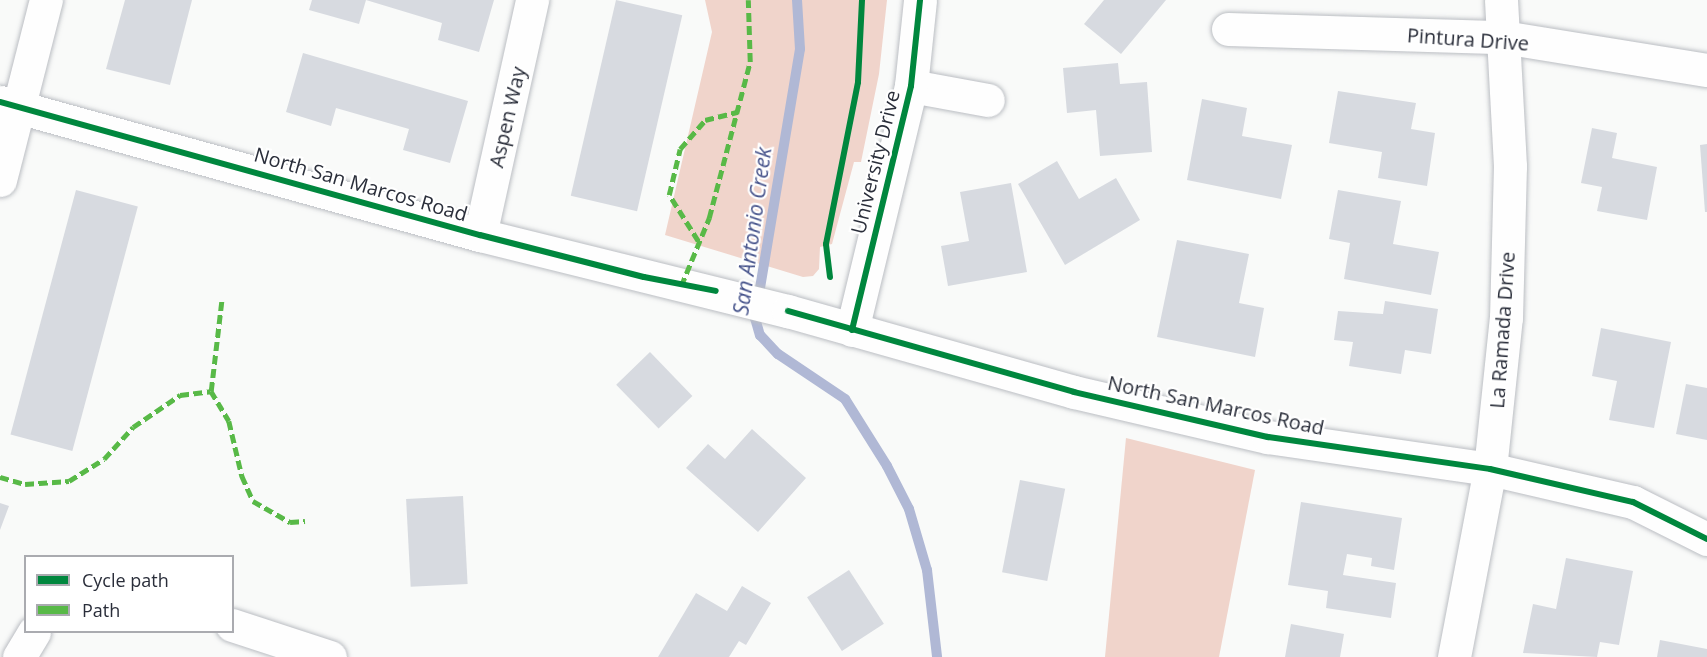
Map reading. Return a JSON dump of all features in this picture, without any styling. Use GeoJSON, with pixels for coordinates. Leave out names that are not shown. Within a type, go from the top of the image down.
{"type":"FeatureCollection","features":[{"type":"Feature","properties":{"kind":"street"},"geometry":{"type":"LineString","coordinates":[[0,180],[11,104],[46,0]]}},
{"type":"Feature","properties":{"kind":"street","name":"Aspen Way"},"geometry":{"type":"LineString","coordinates":[[480,235],[532,0]]}},
{"type":"Feature","properties":{"kind":"street","name":"University Drive"},"geometry":{"type":"LineString","coordinates":[[852,330],[911,86],[920,0]]}},
{"type":"Feature","properties":{"kind":"street","name":"La Ramada Drive"},"geometry":{"type":"LineString","coordinates":[[1454,657],[1490,469],[1506,318],[1510,166],[1501,0]]}},
{"type":"Feature","properties":{"kind":"street","name":"Pintura Drive"},"geometry":{"type":"LineString","coordinates":[[1228,29],[1503,37],[1707,70]]}},
{"type":"Feature","properties":{"kind":"street"},"geometry":{"type":"LineString","coordinates":[[911,86],[988,99]]}},
{"type":"Feature","properties":{"kind":"street","name":"North San Marcos Road"},"geometry":{"type":"LineString","coordinates":[[11,104],[480,235],[653,280],[716,291],[1074,392],[1268,437],[1490,469],[1634,502],[1707,538]]}},
{"type":"Feature","properties":{"kind":"street"},"geometry":{"type":"LineString","coordinates":[[234,626],[330,657]]}},
{"type":"Feature","properties":{"kind":"street"},"geometry":{"type":"LineString","coordinates":[[19,657],[33,633]]}},
{"type":"Feature","properties":{"kind":"shaded area"},"geometry":{"type":"Polygon","coordinates":[[[705,0],[887,0],[879,74],[861,162],[854,162],[832,244],[820,247],[819,269],[813,276],[803,277],[665,235],[712,32],[705,0]]]}},
{"type":"Feature","properties":{"kind":"shaded area"},"geometry":{"type":"Polygon","coordinates":[[[1126,438],[1255,470],[1219,657],[1105,657],[1126,438]]]}},
{"type":"Feature","properties":{"kind":"building"},"geometry":{"type":"Polygon","coordinates":[[[125,0],[192,0],[170,85],[106,69],[125,0]]]}},
{"type":"Feature","properties":{"kind":"building"},"geometry":{"type":"Polygon","coordinates":[[[312,0],[366,0],[359,24],[309,10],[312,0]]]}},
{"type":"Feature","properties":{"kind":"building"},"geometry":{"type":"Polygon","coordinates":[[[366,0],[494,0],[479,52],[438,40],[442,23],[366,0]]]}},
{"type":"Feature","properties":{"kind":"building"},"geometry":{"type":"Polygon","coordinates":[[[616,0],[682,15],[637,211],[571,196],[616,0]]]}},
{"type":"Feature","properties":{"kind":"building"},"geometry":{"type":"Polygon","coordinates":[[[1104,0],[1166,0],[1121,54],[1084,24],[1104,0]]]}},
{"type":"Feature","properties":{"kind":"building"},"geometry":{"type":"Polygon","coordinates":[[[303,53],[468,101],[450,163],[403,150],[409,129],[336,108],[331,126],[286,112],[303,53]]]}},
{"type":"Feature","properties":{"kind":"building"},"geometry":{"type":"Polygon","coordinates":[[[1118,63],[1120,84],[1147,82],[1152,152],[1100,156],[1096,110],[1067,113],[1063,68],[1118,63]]]}},
{"type":"Feature","properties":{"kind":"building"},"geometry":{"type":"Polygon","coordinates":[[[1338,91],[1416,103],[1411,129],[1435,133],[1427,186],[1378,178],[1382,152],[1329,143],[1338,91]]]}},
{"type":"Feature","properties":{"kind":"building"},"geometry":{"type":"Polygon","coordinates":[[[1202,99],[1247,108],[1242,136],[1292,145],[1281,199],[1187,180],[1202,99]]]}},
{"type":"Feature","properties":{"kind":"building"},"geometry":{"type":"Polygon","coordinates":[[[1592,128],[1617,133],[1612,158],[1657,167],[1647,220],[1597,211],[1602,187],[1581,183],[1592,128]]]}},
{"type":"Feature","properties":{"kind":"building"},"geometry":{"type":"Polygon","coordinates":[[[1707,144],[1707,212],[1705,212],[1700,145],[1707,144]]]}},
{"type":"Feature","properties":{"kind":"building"},"geometry":{"type":"Polygon","coordinates":[[[1057,161],[1079,199],[1116,178],[1140,220],[1065,265],[1018,184],[1057,161]]]}},
{"type":"Feature","properties":{"kind":"building"},"geometry":{"type":"Polygon","coordinates":[[[1011,183],[1027,272],[948,286],[941,246],[969,241],[960,192],[1011,183]]]}},
{"type":"Feature","properties":{"kind":"building"},"geometry":{"type":"Polygon","coordinates":[[[76,190],[138,207],[72,451],[11,434],[76,190]]]}},
{"type":"Feature","properties":{"kind":"building"},"geometry":{"type":"Polygon","coordinates":[[[1338,190],[1401,201],[1393,244],[1439,252],[1431,295],[1344,279],[1350,243],[1329,239],[1338,190]]]}},
{"type":"Feature","properties":{"kind":"building"},"geometry":{"type":"Polygon","coordinates":[[[1177,240],[1249,254],[1239,303],[1264,308],[1255,357],[1157,337],[1177,240]]]}},
{"type":"Feature","properties":{"kind":"building"},"geometry":{"type":"Polygon","coordinates":[[[1385,301],[1438,309],[1431,354],[1405,350],[1401,374],[1349,366],[1353,342],[1334,340],[1338,311],[1383,314],[1385,301]]]}},
{"type":"Feature","properties":{"kind":"building"},"geometry":{"type":"Polygon","coordinates":[[[1601,328],[1671,342],[1654,428],[1609,420],[1617,381],[1592,376],[1601,328]]]}},
{"type":"Feature","properties":{"kind":"building"},"geometry":{"type":"Polygon","coordinates":[[[650,352],[692,396],[659,429],[616,385],[650,352]]]}},
{"type":"Feature","properties":{"kind":"building"},"geometry":{"type":"Polygon","coordinates":[[[1686,384],[1707,388],[1707,440],[1676,434],[1686,384]]]}},
{"type":"Feature","properties":{"kind":"building"},"geometry":{"type":"Polygon","coordinates":[[[752,429],[806,478],[758,532],[686,468],[708,444],[725,459],[752,429]]]}},
{"type":"Feature","properties":{"kind":"building"},"geometry":{"type":"Polygon","coordinates":[[[1020,480],[1065,489],[1047,581],[1002,572],[1020,480]]]}},
{"type":"Feature","properties":{"kind":"building"},"geometry":{"type":"Polygon","coordinates":[[[463,496],[468,584],[411,587],[406,499],[463,496]]]}},
{"type":"Feature","properties":{"kind":"building"},"geometry":{"type":"Polygon","coordinates":[[[1301,502],[1402,518],[1394,570],[1371,566],[1372,558],[1347,554],[1343,575],[1396,583],[1391,618],[1326,608],[1328,591],[1288,585],[1301,502]]]}},
{"type":"Feature","properties":{"kind":"building"},"geometry":{"type":"Polygon","coordinates":[[[0,503],[9,506],[0,530],[0,503]]]}},
{"type":"Feature","properties":{"kind":"building"},"geometry":{"type":"Polygon","coordinates":[[[1566,558],[1633,571],[1619,645],[1600,642],[1597,657],[1523,653],[1533,604],[1556,609],[1566,558]]]}},
{"type":"Feature","properties":{"kind":"building"},"geometry":{"type":"Polygon","coordinates":[[[849,570],[884,624],[842,651],[807,597],[849,570]]]}},
{"type":"Feature","properties":{"kind":"building"},"geometry":{"type":"Polygon","coordinates":[[[742,586],[771,603],[746,645],[739,641],[729,657],[658,657],[696,593],[727,611],[742,586]]]}},
{"type":"Feature","properties":{"kind":"building"},"geometry":{"type":"Polygon","coordinates":[[[1291,624],[1344,634],[1340,657],[1285,657],[1291,624]]]}},
{"type":"Feature","properties":{"kind":"building"},"geometry":{"type":"Polygon","coordinates":[[[1660,640],[1707,649],[1707,657],[1657,657],[1660,640]]]}},
{"type":"Feature","properties":{"kind":"waterway","name":"San Antonio Creek"},"geometry":{"type":"LineString","coordinates":[[797,0],[800,49],[755,318],[760,335],[778,354],[845,399],[887,466],[909,509],[927,570],[937,657]]}},
{"type":"Feature","properties":{"kind":"marked path"},"geometry":{"type":"LineString","coordinates":[[681,286],[709,218],[750,62],[748,0]]}},
{"type":"Feature","properties":{"kind":"marked path"},"geometry":{"type":"LineString","coordinates":[[698,241],[669,195],[680,149],[705,120],[738,112]]}},
{"type":"Feature","properties":{"kind":"marked path"},"geometry":{"type":"LineString","coordinates":[[211,391],[222,298]]}},
{"type":"Feature","properties":{"kind":"marked path"},"geometry":{"type":"LineString","coordinates":[[0,477],[25,484],[69,481],[104,459],[133,427],[180,395],[211,391],[229,421],[242,476],[253,501],[290,522],[305,521]]}},
{"type":"Feature","properties":{"kind":"cycle path"},"geometry":{"type":"LineString","coordinates":[[830,277],[826,244],[858,82],[862,0]]}},
{"type":"Feature","properties":{"kind":"cycle path"},"geometry":{"type":"LineString","coordinates":[[852,330],[911,86],[920,0]]}},
{"type":"Feature","properties":{"kind":"cycle path"},"geometry":{"type":"LineString","coordinates":[[0,102],[480,235],[644,277],[716,291]]}},
{"type":"Feature","properties":{"kind":"cycle path"},"geometry":{"type":"LineString","coordinates":[[788,311],[1074,392],[1268,437],[1490,469],[1633,502],[1707,539]]}}]}
